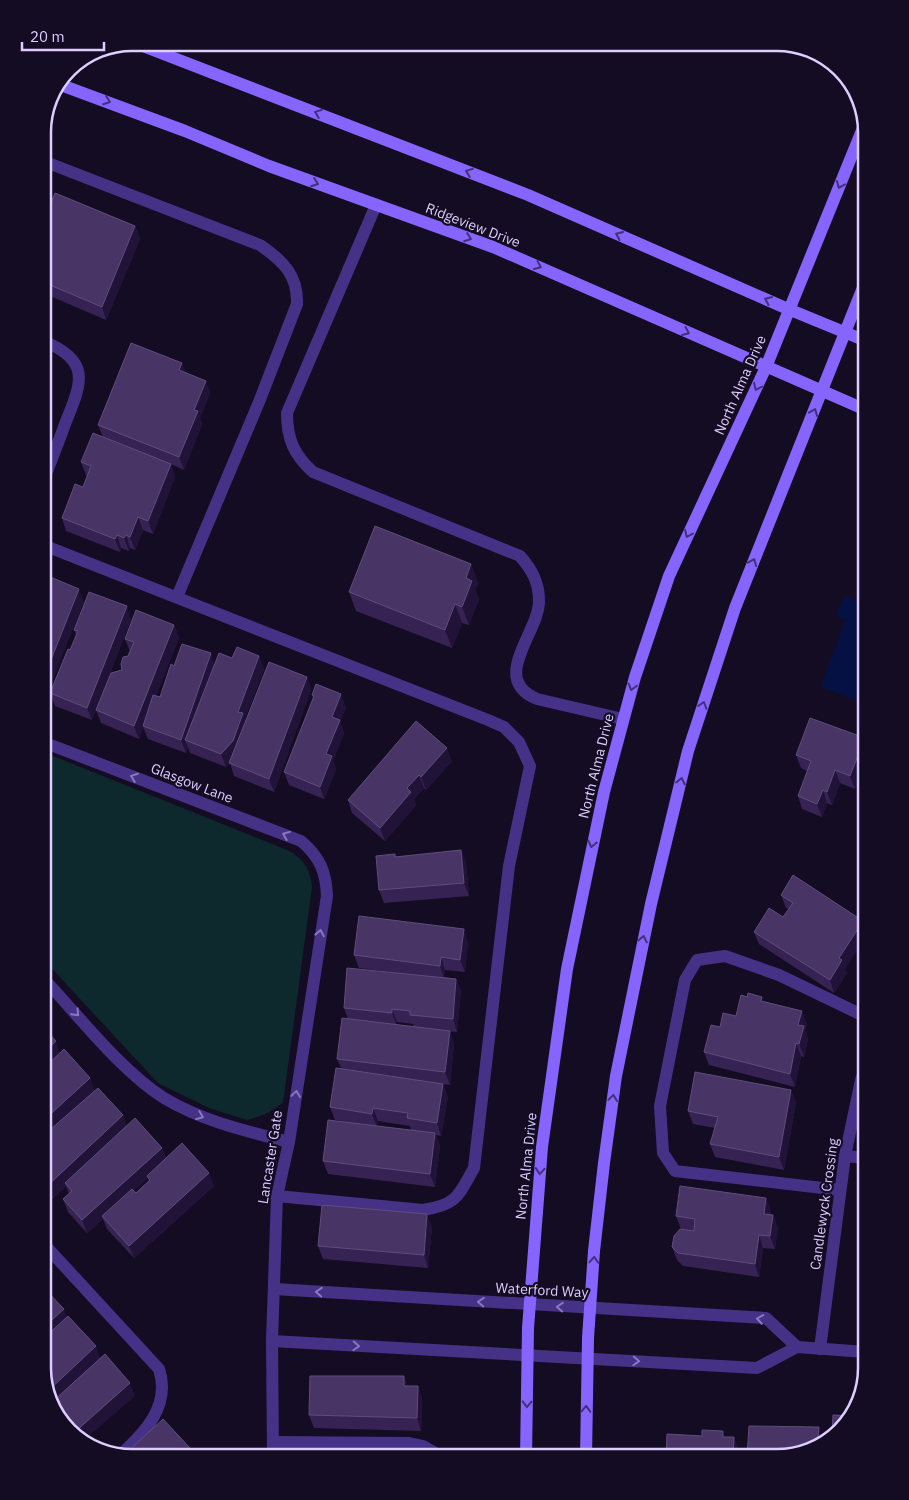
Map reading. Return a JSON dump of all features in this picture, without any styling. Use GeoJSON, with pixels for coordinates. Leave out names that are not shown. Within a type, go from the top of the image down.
{"type":"FeatureCollection","features":[{"type":"Feature","properties":{"kind":"main road"},"geometry":{"type":"LineString","coordinates":[[158,51],[528,195],[858,338]]}},
{"type":"Feature","properties":{"kind":"main road","name":"Ridgeview Drive"},"geometry":{"type":"LineString","coordinates":[[65,87],[185,131],[269,166],[493,247],[858,407]]}},
{"type":"Feature","properties":{"kind":"main road","name":"North Alma Drive"},"geometry":{"type":"LineString","coordinates":[[526,1449],[530,1305],[542,1147],[567,969],[596,827],[623,719],[669,576],[766,367],[858,139]]}},
{"type":"Feature","properties":{"kind":"main road"},"geometry":{"type":"LineString","coordinates":[[586,1449],[587,1359],[590,1308],[603,1173],[616,1076],[632,989],[688,751],[735,608],[858,300]]}},
{"type":"Feature","properties":{"kind":"street"},"geometry":{"type":"LineString","coordinates":[[51,164],[260,245],[289,270],[297,288],[297,304],[259,402],[177,597]]}},
{"type":"Feature","properties":{"kind":"street"},"geometry":{"type":"LineString","coordinates":[[376,205],[287,413],[287,430],[292,446],[301,461],[313,472],[520,556],[535,577],[540,603],[517,665],[518,682],[529,696],[537,699],[623,719]]}},
{"type":"Feature","properties":{"kind":"street"},"geometry":{"type":"LineString","coordinates":[[51,344],[61,348],[76,366],[80,377],[80,388],[51,462]]}},
{"type":"Feature","properties":{"kind":"street"},"geometry":{"type":"LineString","coordinates":[[51,548],[504,727],[518,742],[530,766],[509,866],[474,1168],[458,1196],[444,1207],[423,1210],[277,1196]]}},
{"type":"Feature","properties":{"kind":"street","name":"Glasgow Lane"},"geometry":{"type":"LineString","coordinates":[[51,745],[301,841],[313,852],[322,865]]}},
{"type":"Feature","properties":{"kind":"street","name":"Lancaster Gate"},"geometry":{"type":"LineString","coordinates":[[273,1449],[272,1341],[277,1196],[289,1142],[327,896],[326,880],[322,865]]}},
{"type":"Feature","properties":{"kind":"street"},"geometry":{"type":"LineString","coordinates":[[840,1190],[675,1171],[663,1153],[660,1106],[685,980],[697,960],[725,956],[778,975],[858,1013]]}},
{"type":"Feature","properties":{"kind":"street"},"geometry":{"type":"LineString","coordinates":[[51,987],[134,1075],[164,1097],[193,1113],[223,1125],[289,1142]]}},
{"type":"Feature","properties":{"kind":"street","name":"Candlewyck Crossing"},"geometry":{"type":"LineString","coordinates":[[820,1349],[845,1156],[858,1094]]}},
{"type":"Feature","properties":{"kind":"street"},"geometry":{"type":"LineString","coordinates":[[845,1156],[858,1157]]}},
{"type":"Feature","properties":{"kind":"street"},"geometry":{"type":"LineString","coordinates":[[51,1254],[159,1370],[164,1382],[161,1400],[152,1421],[126,1449]]}},
{"type":"Feature","properties":{"kind":"street","name":"Waterford Way"},"geometry":{"type":"LineString","coordinates":[[274,1289],[766,1318],[798,1348]]}},
{"type":"Feature","properties":{"kind":"street"},"geometry":{"type":"LineString","coordinates":[[272,1341],[757,1368],[798,1348],[858,1351]]}},
{"type":"Feature","properties":{"kind":"street"},"geometry":{"type":"LineString","coordinates":[[273,1442],[409,1443],[428,1449]]}},
{"type":"Feature","properties":{"kind":"green space"},"geometry":{"type":"Polygon","coordinates":[[[51,755],[287,850],[305,864],[310,874],[312,887],[283,1103],[266,1114],[247,1120],[209,1108],[158,1083],[51,968],[51,755]]]}},
{"type":"Feature","properties":{"kind":"shaded area"},"geometry":{"type":"Polygon","coordinates":[[[844,596],[858,600],[858,701],[821,687],[845,620],[836,616],[844,596]]]}},
{"type":"Feature","properties":{"kind":"building"},"geometry":{"type":"Polygon","coordinates":[[[55,193],[135,226],[102,307],[51,285],[51,203],[55,193]]]}},
{"type":"Feature","properties":{"kind":"building"},"geometry":{"type":"Polygon","coordinates":[[[131,343],[182,363],[179,370],[206,381],[194,410],[198,411],[179,457],[98,425],[131,343]]]}},
{"type":"Feature","properties":{"kind":"building"},"geometry":{"type":"Polygon","coordinates":[[[93,433],[171,464],[148,521],[138,517],[130,537],[126,535],[124,538],[117,535],[115,539],[62,518],[75,484],[83,487],[91,466],[81,462],[93,433]]]}},
{"type":"Feature","properties":{"kind":"building"},"geometry":{"type":"Polygon","coordinates":[[[375,526],[471,564],[466,578],[472,581],[462,607],[455,604],[445,630],[349,592],[375,526]]]}},
{"type":"Feature","properties":{"kind":"building"},"geometry":{"type":"Polygon","coordinates":[[[51,577],[79,589],[51,660],[51,577]]]}},
{"type":"Feature","properties":{"kind":"building"},"geometry":{"type":"Polygon","coordinates":[[[89,592],[127,606],[87,708],[51,693],[68,649],[70,650],[78,631],[74,630],[89,592]]]}},
{"type":"Feature","properties":{"kind":"building"},"geometry":{"type":"Polygon","coordinates":[[[136,610],[174,625],[134,726],[96,710],[111,673],[122,670],[123,657],[128,656],[134,642],[125,639],[136,610]]]}},
{"type":"Feature","properties":{"kind":"building"},"geometry":{"type":"Polygon","coordinates":[[[182,644],[211,653],[181,740],[143,726],[153,695],[160,697],[171,664],[174,666],[182,644]]]}},
{"type":"Feature","properties":{"kind":"building"},"geometry":{"type":"Polygon","coordinates":[[[237,647],[259,656],[238,712],[243,713],[233,741],[221,754],[185,740],[219,653],[232,658],[237,647]]]}},
{"type":"Feature","properties":{"kind":"building"},"geometry":{"type":"Polygon","coordinates":[[[269,662],[307,677],[269,779],[229,763],[269,662]]]}},
{"type":"Feature","properties":{"kind":"building"},"geometry":{"type":"Polygon","coordinates":[[[316,684],[341,694],[332,717],[340,720],[326,754],[332,756],[320,787],[284,772],[314,696],[312,695],[316,684]]]}},
{"type":"Feature","properties":{"kind":"building"},"geometry":{"type":"Polygon","coordinates":[[[810,718],[858,735],[858,756],[850,776],[835,770],[827,792],[823,790],[817,804],[798,796],[811,761],[796,755],[810,718]]]}},
{"type":"Feature","properties":{"kind":"building"},"geometry":{"type":"Polygon","coordinates":[[[416,721],[447,748],[421,777],[419,775],[407,788],[411,792],[380,828],[348,800],[416,721]]]}},
{"type":"Feature","properties":{"kind":"building"},"geometry":{"type":"Polygon","coordinates":[[[461,850],[464,883],[379,890],[376,856],[395,854],[395,857],[461,850]]]}},
{"type":"Feature","properties":{"kind":"building"},"geometry":{"type":"Polygon","coordinates":[[[793,875],[858,918],[858,929],[839,958],[842,960],[830,980],[754,932],[769,908],[783,917],[793,903],[781,895],[793,875]]]}},
{"type":"Feature","properties":{"kind":"building"},"geometry":{"type":"Polygon","coordinates":[[[359,916],[464,929],[460,960],[441,957],[440,966],[354,955],[359,916]]]}},
{"type":"Feature","properties":{"kind":"building"},"geometry":{"type":"Polygon","coordinates":[[[347,968],[456,979],[453,1019],[410,1015],[410,1011],[392,1009],[392,1013],[344,1008],[347,968]]]}},
{"type":"Feature","properties":{"kind":"building"},"geometry":{"type":"Polygon","coordinates":[[[748,993],[762,997],[761,1001],[802,1011],[798,1025],[804,1026],[799,1044],[796,1043],[790,1074],[704,1052],[711,1025],[720,1027],[723,1013],[736,1016],[741,995],[747,997],[748,993]]]}},
{"type":"Feature","properties":{"kind":"building"},"geometry":{"type":"Polygon","coordinates":[[[342,1018],[450,1031],[445,1072],[337,1059],[342,1018]]]}},
{"type":"Feature","properties":{"kind":"building"},"geometry":{"type":"Polygon","coordinates":[[[51,1036],[56,1041],[51,1046],[51,1036]]]}},
{"type":"Feature","properties":{"kind":"building"},"geometry":{"type":"Polygon","coordinates":[[[64,1049],[90,1078],[51,1114],[51,1061],[64,1049]]]}},
{"type":"Feature","properties":{"kind":"building"},"geometry":{"type":"Polygon","coordinates":[[[336,1068],[443,1084],[437,1123],[407,1118],[408,1113],[373,1108],[372,1114],[330,1107],[336,1068]]]}},
{"type":"Feature","properties":{"kind":"building"},"geometry":{"type":"Polygon","coordinates":[[[695,1072],[791,1090],[779,1157],[710,1144],[718,1117],[688,1111],[695,1072]]]}},
{"type":"Feature","properties":{"kind":"building"},"geometry":{"type":"Polygon","coordinates":[[[98,1088],[123,1115],[51,1182],[51,1129],[98,1088]]]}},
{"type":"Feature","properties":{"kind":"building"},"geometry":{"type":"Polygon","coordinates":[[[135,1118],[162,1148],[82,1220],[63,1199],[72,1191],[65,1183],[135,1118]]]}},
{"type":"Feature","properties":{"kind":"building"},"geometry":{"type":"Polygon","coordinates":[[[328,1120],[435,1133],[430,1174],[323,1161],[328,1120]]]}},
{"type":"Feature","properties":{"kind":"building"},"geometry":{"type":"Polygon","coordinates":[[[182,1143],[209,1173],[129,1246],[102,1216],[132,1189],[136,1193],[150,1180],[147,1176],[182,1143]]]}},
{"type":"Feature","properties":{"kind":"building"},"geometry":{"type":"Polygon","coordinates":[[[680,1186],[766,1198],[764,1214],[773,1215],[770,1236],[759,1235],[755,1264],[678,1253],[672,1247],[674,1236],[680,1229],[694,1231],[695,1219],[676,1216],[680,1186]]]}},
{"type":"Feature","properties":{"kind":"building"},"geometry":{"type":"Polygon","coordinates":[[[322,1205],[427,1214],[424,1255],[318,1246],[322,1205]]]}},
{"type":"Feature","properties":{"kind":"building"},"geometry":{"type":"Polygon","coordinates":[[[51,1295],[64,1309],[51,1321],[51,1295]]]}},
{"type":"Feature","properties":{"kind":"building"},"geometry":{"type":"Polygon","coordinates":[[[68,1316],[96,1346],[54,1386],[51,1368],[51,1332],[68,1316]]]}},
{"type":"Feature","properties":{"kind":"building"},"geometry":{"type":"Polygon","coordinates":[[[105,1354],[130,1383],[79,1429],[65,1413],[57,1397],[105,1354]]]}},
{"type":"Feature","properties":{"kind":"building"},"geometry":{"type":"Polygon","coordinates":[[[310,1376],[404,1376],[404,1386],[418,1386],[417,1418],[309,1415],[310,1376]]]}},
{"type":"Feature","properties":{"kind":"building"},"geometry":{"type":"Polygon","coordinates":[[[833,1415],[842,1415],[838,1421],[832,1427],[833,1415]]]}},
{"type":"Feature","properties":{"kind":"building"},"geometry":{"type":"Polygon","coordinates":[[[163,1419],[190,1448],[189,1449],[131,1449],[163,1419]]]}},
{"type":"Feature","properties":{"kind":"building"},"geometry":{"type":"Polygon","coordinates":[[[749,1426],[819,1427],[818,1437],[798,1446],[777,1449],[748,1449],[749,1426]]]}},
{"type":"Feature","properties":{"kind":"building"},"geometry":{"type":"Polygon","coordinates":[[[702,1430],[723,1431],[723,1437],[734,1437],[733,1449],[666,1449],[667,1434],[702,1436],[702,1430]]]}}]}
